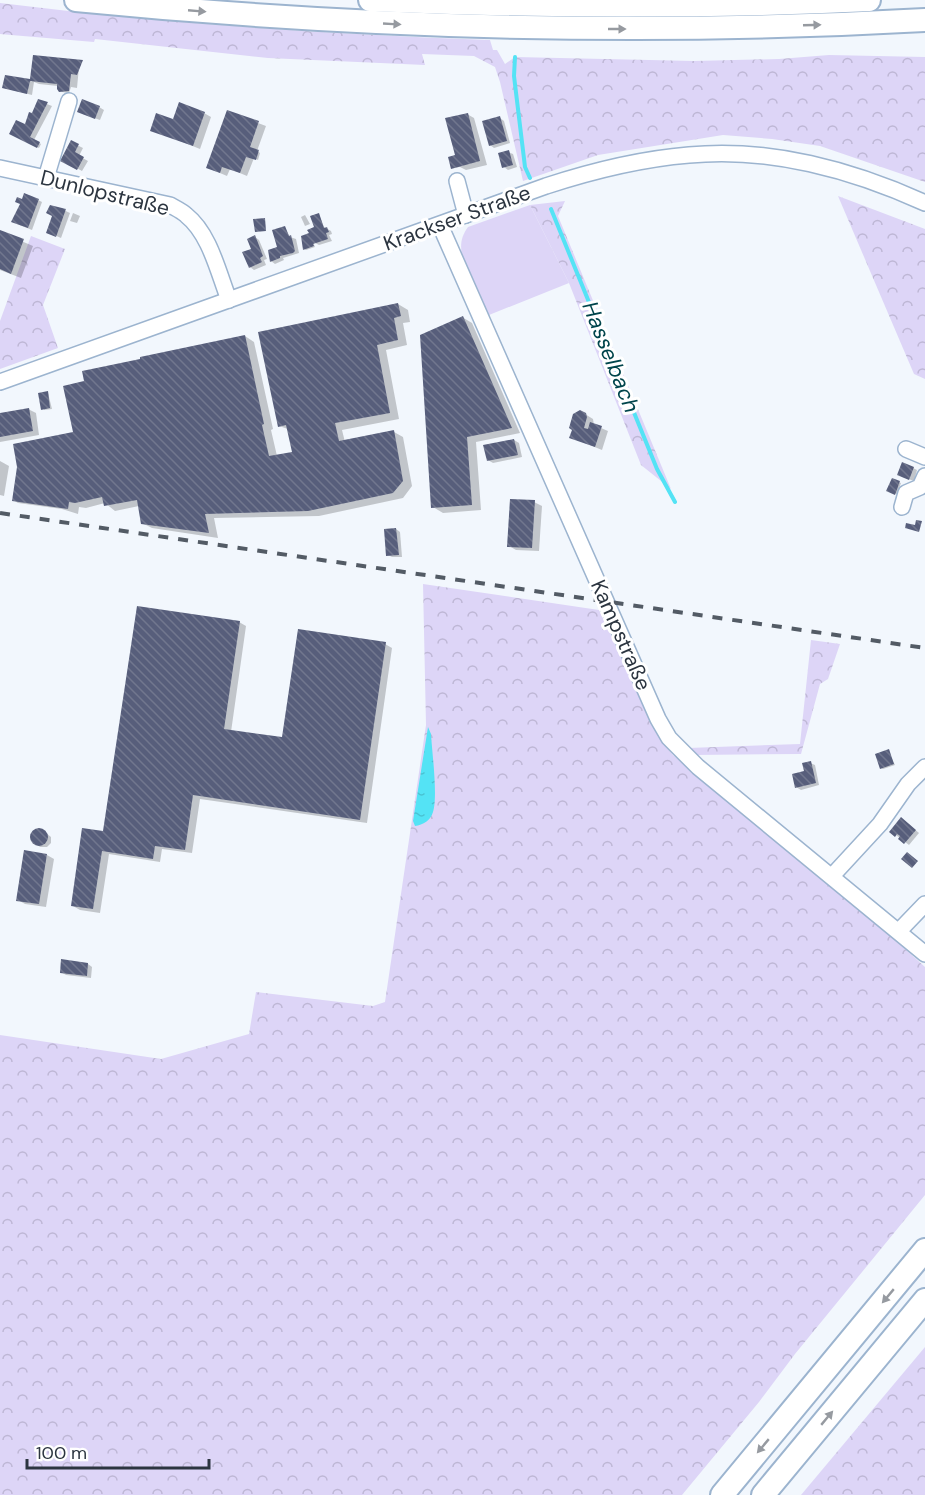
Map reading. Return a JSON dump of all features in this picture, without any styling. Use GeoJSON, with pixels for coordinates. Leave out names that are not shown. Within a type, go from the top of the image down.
{"type":"FeatureCollection","features":[{"type":"Feature","properties":{"kind":"highway"},"geometry":{"type":"LineString","coordinates":[[76,0],[306,20],[475,27],[661,29],[925,20]]}},
{"type":"Feature","properties":{"kind":"highway"},"geometry":{"type":"LineString","coordinates":[[370,0],[532,6],[651,6],[869,0]]}},
{"type":"Feature","properties":{"kind":"highway"},"geometry":{"type":"LineString","coordinates":[[866,23],[925,30]]}},
{"type":"Feature","properties":{"kind":"highway"},"geometry":{"type":"LineString","coordinates":[[722,1495],[925,1251]]}},
{"type":"Feature","properties":{"kind":"highway"},"geometry":{"type":"LineString","coordinates":[[763,1495],[925,1300]]}},
{"type":"Feature","properties":{"kind":"street"},"geometry":{"type":"LineString","coordinates":[[46,178],[69,101]]}},
{"type":"Feature","properties":{"kind":"street","name":"Krackser Straße"},"geometry":{"type":"LineString","coordinates":[[0,382],[581,175],[653,159],[692,154],[763,157],[799,162],[867,180],[925,203]]}},
{"type":"Feature","properties":{"kind":"street","name":"Dunlopstraße"},"geometry":{"type":"LineString","coordinates":[[0,168],[170,206],[186,214],[197,226],[206,242],[229,300]]}},
{"type":"Feature","properties":{"kind":"street"},"geometry":{"type":"LineString","coordinates":[[457,181],[466,215]]}},
{"type":"Feature","properties":{"kind":"street","name":"Kampstraße"},"geometry":{"type":"LineString","coordinates":[[440,225],[658,719],[669,738],[698,767],[925,954]]}},
{"type":"Feature","properties":{"kind":"street"},"geometry":{"type":"LineString","coordinates":[[906,449],[925,457]]}},
{"type":"Feature","properties":{"kind":"street"},"geometry":{"type":"LineString","coordinates":[[902,507],[906,493],[921,487],[925,476]]}},
{"type":"Feature","properties":{"kind":"street"},"geometry":{"type":"LineString","coordinates":[[832,876],[880,824],[908,784],[925,767]]}},
{"type":"Feature","properties":{"kind":"street"},"geometry":{"type":"LineString","coordinates":[[899,931],[925,904]]}},
{"type":"Feature","properties":{"kind":"green space"},"geometry":{"type":"Polygon","coordinates":[[[0,3],[245,27],[490,40],[493,50],[497,50],[505,64],[515,57],[694,61],[829,55],[925,57],[925,182],[820,146],[723,135],[598,155],[523,181],[495,67],[474,56],[422,54],[425,65],[268,58],[95,39],[94,42],[0,34],[0,3]]]}},
{"type":"Feature","properties":{"kind":"green space"},"geometry":{"type":"Polygon","coordinates":[[[838,196],[925,229],[925,379],[914,374],[838,196]]]}},
{"type":"Feature","properties":{"kind":"green space"},"geometry":{"type":"Polygon","coordinates":[[[565,201],[558,216],[671,489],[641,465],[569,283],[530,205],[565,201]]]}},
{"type":"Feature","properties":{"kind":"green space"},"geometry":{"type":"Polygon","coordinates":[[[530,205],[569,283],[489,315],[462,256],[462,237],[468,227],[530,205]]]}},
{"type":"Feature","properties":{"kind":"green space"},"geometry":{"type":"Polygon","coordinates":[[[31,236],[65,249],[43,305],[58,348],[0,369],[0,321],[31,236]]]}},
{"type":"Feature","properties":{"kind":"green space"},"geometry":{"type":"Polygon","coordinates":[[[423,584],[599,610],[652,723],[673,755],[884,930],[925,967],[925,1195],[682,1495],[0,1495],[0,1035],[161,1059],[249,1034],[256,992],[373,1006],[385,1002],[426,725],[423,584]]]}},
{"type":"Feature","properties":{"kind":"green space"},"geometry":{"type":"Polygon","coordinates":[[[811,640],[840,644],[828,679],[820,684],[801,754],[694,755],[688,748],[800,744],[811,640]]]}},
{"type":"Feature","properties":{"kind":"green space"},"geometry":{"type":"Polygon","coordinates":[[[925,1347],[925,1495],[801,1495],[925,1347]]]}},
{"type":"Feature","properties":{"kind":"water"},"geometry":{"type":"Polygon","coordinates":[[[428,727],[431,734],[435,785],[434,805],[429,820],[415,826],[413,821],[428,727]]]}},
{"type":"Feature","properties":{"kind":"building"},"geometry":{"type":"Polygon","coordinates":[[[33,55],[83,60],[77,75],[71,74],[69,91],[59,92],[57,84],[30,81],[27,94],[2,88],[5,75],[30,79],[33,55]]]}},
{"type":"Feature","properties":{"kind":"building"},"geometry":{"type":"Polygon","coordinates":[[[38,99],[48,102],[30,137],[40,142],[37,148],[9,134],[16,120],[25,124],[29,112],[32,113],[38,99]]]}},
{"type":"Feature","properties":{"kind":"building"},"geometry":{"type":"Polygon","coordinates":[[[82,99],[100,106],[95,119],[77,112],[82,99]]]}},
{"type":"Feature","properties":{"kind":"building"},"geometry":{"type":"Polygon","coordinates":[[[179,102],[205,112],[193,146],[150,131],[156,113],[173,119],[179,102]]]}},
{"type":"Feature","properties":{"kind":"building"},"geometry":{"type":"Polygon","coordinates":[[[227,110],[259,121],[250,147],[259,150],[256,160],[246,157],[240,173],[222,167],[220,173],[206,168],[227,110]]]}},
{"type":"Feature","properties":{"kind":"building"},"geometry":{"type":"Polygon","coordinates":[[[468,113],[480,161],[451,169],[448,157],[455,155],[445,118],[468,113]]]}},
{"type":"Feature","properties":{"kind":"building"},"geometry":{"type":"Polygon","coordinates":[[[500,116],[507,141],[489,146],[482,121],[500,116]]]}},
{"type":"Feature","properties":{"kind":"building"},"geometry":{"type":"Polygon","coordinates":[[[71,140],[79,144],[75,152],[84,157],[77,170],[60,161],[71,140]]]}},
{"type":"Feature","properties":{"kind":"building"},"geometry":{"type":"Polygon","coordinates":[[[509,150],[513,165],[502,168],[498,153],[509,150]]]}},
{"type":"Feature","properties":{"kind":"building"},"geometry":{"type":"Polygon","coordinates":[[[24,193],[39,199],[28,228],[11,222],[20,204],[15,202],[17,197],[22,199],[24,193]]]}},
{"type":"Feature","properties":{"kind":"building"},"geometry":{"type":"Polygon","coordinates":[[[50,205],[66,209],[56,237],[46,233],[52,216],[46,213],[50,205]]]}},
{"type":"Feature","properties":{"kind":"building"},"geometry":{"type":"Polygon","coordinates":[[[319,213],[324,228],[327,227],[329,232],[326,233],[328,239],[303,250],[301,236],[309,233],[307,230],[314,227],[310,216],[319,213]]]}},
{"type":"Feature","properties":{"kind":"building"},"geometry":{"type":"Polygon","coordinates":[[[265,218],[266,231],[255,232],[253,219],[265,218]]]}},
{"type":"Feature","properties":{"kind":"building"},"geometry":{"type":"Polygon","coordinates":[[[285,226],[289,236],[291,235],[295,251],[270,262],[268,250],[277,247],[272,230],[285,226]]]}},
{"type":"Feature","properties":{"kind":"building"},"geometry":{"type":"Polygon","coordinates":[[[0,230],[24,239],[11,274],[0,269],[0,230]]]}},
{"type":"Feature","properties":{"kind":"building"},"geometry":{"type":"Polygon","coordinates":[[[255,235],[263,256],[260,258],[262,262],[249,268],[242,252],[251,249],[247,239],[255,235]]]}},
{"type":"Feature","properties":{"kind":"building"},"geometry":{"type":"Polygon","coordinates":[[[398,303],[401,316],[394,318],[398,340],[377,345],[390,413],[335,423],[339,441],[394,430],[403,481],[393,493],[308,511],[205,514],[209,533],[141,524],[137,500],[104,506],[102,497],[75,503],[69,502],[68,509],[12,501],[17,467],[13,444],[73,432],[63,386],[84,381],[82,371],[245,335],[269,456],[292,452],[286,425],[278,427],[258,332],[398,303]]]}},
{"type":"Feature","properties":{"kind":"building"},"geometry":{"type":"Polygon","coordinates":[[[463,316],[512,428],[467,437],[472,505],[431,508],[420,335],[463,316]]]}},
{"type":"Feature","properties":{"kind":"building"},"geometry":{"type":"Polygon","coordinates":[[[48,391],[50,408],[41,410],[38,393],[48,391]]]}},
{"type":"Feature","properties":{"kind":"building"},"geometry":{"type":"Polygon","coordinates":[[[29,408],[33,431],[0,437],[0,413],[29,408]]]}},
{"type":"Feature","properties":{"kind":"building"},"geometry":{"type":"Polygon","coordinates":[[[580,410],[586,413],[587,417],[584,428],[588,429],[590,422],[602,426],[595,447],[569,438],[573,414],[580,410]]]}},
{"type":"Feature","properties":{"kind":"building"},"geometry":{"type":"Polygon","coordinates":[[[514,439],[518,455],[487,461],[483,445],[514,439]]]}},
{"type":"Feature","properties":{"kind":"building"},"geometry":{"type":"Polygon","coordinates":[[[902,462],[914,467],[909,480],[897,475],[902,462]]]}},
{"type":"Feature","properties":{"kind":"building"},"geometry":{"type":"Polygon","coordinates":[[[892,478],[900,481],[895,495],[886,491],[892,478]]]}},
{"type":"Feature","properties":{"kind":"building"},"geometry":{"type":"Polygon","coordinates":[[[510,499],[535,500],[532,548],[507,547],[510,499]]]}},
{"type":"Feature","properties":{"kind":"building"},"geometry":{"type":"Polygon","coordinates":[[[916,520],[922,521],[919,532],[905,528],[906,523],[915,525],[916,520]]]}},
{"type":"Feature","properties":{"kind":"building"},"geometry":{"type":"Polygon","coordinates":[[[396,528],[399,555],[386,556],[384,529],[396,528]]]}},
{"type":"Feature","properties":{"kind":"building"},"geometry":{"type":"Polygon","coordinates":[[[137,606],[240,621],[224,729],[282,737],[298,629],[386,642],[360,820],[193,795],[185,850],[155,846],[153,859],[102,851],[93,909],[71,906],[82,828],[103,831],[137,606]]]}},
{"type":"Feature","properties":{"kind":"building"},"geometry":{"type":"Polygon","coordinates":[[[889,749],[894,764],[880,769],[875,754],[889,749]]]}},
{"type":"Feature","properties":{"kind":"building"},"geometry":{"type":"Polygon","coordinates":[[[811,761],[816,783],[795,788],[792,774],[804,771],[802,763],[811,761]]]}},
{"type":"Feature","properties":{"kind":"building"},"geometry":{"type":"Polygon","coordinates":[[[901,817],[916,830],[904,844],[898,839],[900,836],[897,834],[895,837],[889,832],[901,817]]]}},
{"type":"Feature","properties":{"kind":"building"},"geometry":{"type":"Polygon","coordinates":[[[35,828],[43,828],[48,833],[46,844],[35,846],[30,841],[30,833],[35,828]]]}},
{"type":"Feature","properties":{"kind":"building"},"geometry":{"type":"Polygon","coordinates":[[[24,850],[47,854],[39,904],[16,901],[24,850]]]}},
{"type":"Feature","properties":{"kind":"building"},"geometry":{"type":"Polygon","coordinates":[[[907,852],[918,861],[912,868],[901,859],[907,852]]]}},
{"type":"Feature","properties":{"kind":"building"},"geometry":{"type":"Polygon","coordinates":[[[61,959],[88,963],[87,976],[60,973],[61,959]]]}},
{"type":"Feature","properties":{"kind":"waterway"},"geometry":{"type":"LineString","coordinates":[[515,57],[514,76],[525,167],[530,178]]}},
{"type":"Feature","properties":{"kind":"waterway","name":"Hasselbach"},"geometry":{"type":"LineString","coordinates":[[551,209],[657,469],[675,502]]}},
{"type":"Feature","properties":{"kind":"railway"},"geometry":{"type":"LineString","coordinates":[[0,513],[925,648]]}}]}
